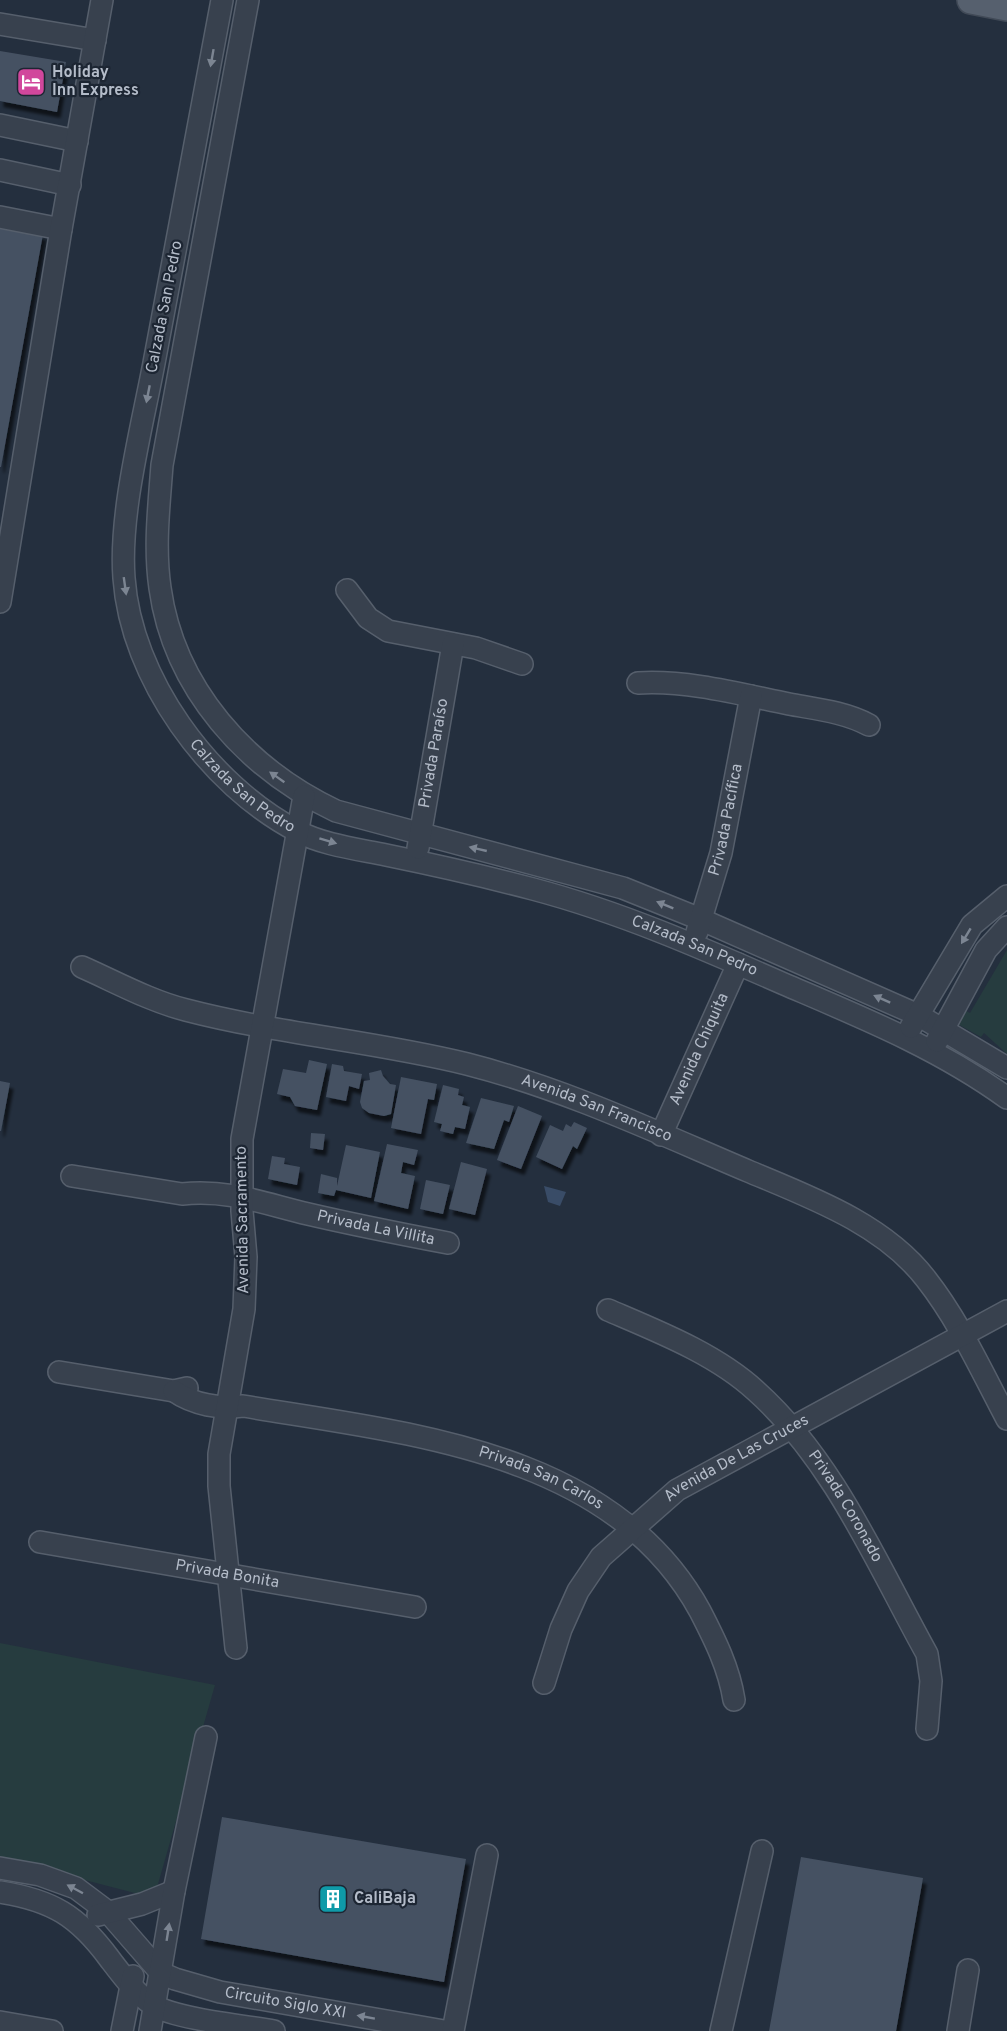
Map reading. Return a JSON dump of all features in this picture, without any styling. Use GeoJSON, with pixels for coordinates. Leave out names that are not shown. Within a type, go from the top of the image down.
{"type":"FeatureCollection","features":[{"type":"Feature","properties":{"kind":"main road"},"geometry":{"type":"LineString","coordinates":[[971,0],[1007,7]]}},
{"type":"Feature","properties":{"kind":"street"},"geometry":{"type":"LineString","coordinates":[[0,602],[61,229],[102,0]]}},
{"type":"Feature","properties":{"kind":"street","name":"Calzada San Pedro"},"geometry":{"type":"LineString","coordinates":[[222,0],[135,460],[123,545],[124,579],[128,605],[147,666],[164,700],[204,755],[244,794],[299,832],[342,846],[416,861],[560,896],[694,944],[932,1049],[972,1072],[1007,1098]]}},
{"type":"Feature","properties":{"kind":"street","name":"Calzada San Pedro"},"geometry":{"type":"LineString","coordinates":[[248,0],[162,465],[158,517],[159,587],[165,619],[180,656],[206,703],[227,734],[267,771],[304,796],[336,811],[421,836],[623,888],[700,919],[918,1015],[1007,1068]]}},
{"type":"Feature","properties":{"kind":"street"},"geometry":{"type":"LineString","coordinates":[[0,24],[95,40]]}},
{"type":"Feature","properties":{"kind":"street"},"geometry":{"type":"LineString","coordinates":[[0,125],[77,141]]}},
{"type":"Feature","properties":{"kind":"street"},"geometry":{"type":"LineString","coordinates":[[195,152],[220,158]]}},
{"type":"Feature","properties":{"kind":"street"},"geometry":{"type":"LineString","coordinates":[[0,170],[70,185]]}},
{"type":"Feature","properties":{"kind":"street"},"geometry":{"type":"LineString","coordinates":[[0,217],[61,229]]}},
{"type":"Feature","properties":{"kind":"street"},"geometry":{"type":"LineString","coordinates":[[135,460],[162,465]]}},
{"type":"Feature","properties":{"kind":"street"},"geometry":{"type":"LineString","coordinates":[[347,590],[376,626],[497,654],[522,664]]}},
{"type":"Feature","properties":{"kind":"street","name":"Privada Paraíso"},"geometry":{"type":"LineString","coordinates":[[416,861],[453,644]]}},
{"type":"Feature","properties":{"kind":"street"},"geometry":{"type":"LineString","coordinates":[[638,683],[683,684],[751,696],[855,718],[869,726]]}},
{"type":"Feature","properties":{"kind":"street","name":"Privada Pacífica"},"geometry":{"type":"LineString","coordinates":[[694,944],[719,861],[751,696]]}},
{"type":"Feature","properties":{"kind":"street","name":"Avenida Sacramento"},"geometry":{"type":"LineString","coordinates":[[236,1648],[219,1486],[219,1454],[233,1402],[244,1309],[246,1257],[242,1203],[242,1139],[304,796]]}},
{"type":"Feature","properties":{"kind":"street"},"geometry":{"type":"LineString","coordinates":[[905,1036],[972,925],[1007,896]]}},
{"type":"Feature","properties":{"kind":"street"},"geometry":{"type":"LineString","coordinates":[[932,1049],[986,950],[1007,927]]}},
{"type":"Feature","properties":{"kind":"street","name":"Avenida Chiquita"},"geometry":{"type":"LineString","coordinates":[[661,1135],[738,964]]}},
{"type":"Feature","properties":{"kind":"street","name":"Avenida San Francisco"},"geometry":{"type":"LineString","coordinates":[[82,967],[154,1000],[184,1010],[261,1027],[463,1063],[524,1079],[817,1200],[885,1238],[926,1278],[962,1336],[1007,1419]]}},
{"type":"Feature","properties":{"kind":"street","name":"Privada La Villita"},"geometry":{"type":"LineString","coordinates":[[72,1176],[182,1194],[198,1202],[242,1203],[285,1217],[305,1213],[448,1243]]}},
{"type":"Feature","properties":{"kind":"street","name":"Privada Coronado"},"geometry":{"type":"LineString","coordinates":[[608,1310],[664,1334],[703,1355],[755,1389],[792,1427],[837,1489],[927,1654],[931,1681],[927,1729]]}},
{"type":"Feature","properties":{"kind":"street","name":"Avenida De Las Cruces"},"geometry":{"type":"LineString","coordinates":[[544,1683],[561,1629],[578,1591],[602,1557],[677,1490],[1007,1311]]}},
{"type":"Feature","properties":{"kind":"street","name":"Privada San Carlos"},"geometry":{"type":"LineString","coordinates":[[59,1372],[174,1391],[187,1400],[233,1402],[433,1438],[479,1450],[525,1467],[563,1486],[632,1528],[655,1547],[686,1585],[717,1644],[730,1677],[734,1700]]}},
{"type":"Feature","properties":{"kind":"street","name":"Privada Bonita"},"geometry":{"type":"LineString","coordinates":[[40,1542],[415,1607]]}},
{"type":"Feature","properties":{"kind":"street"},"geometry":{"type":"LineString","coordinates":[[150,2031],[174,1891],[206,1737]]}},
{"type":"Feature","properties":{"kind":"street"},"geometry":{"type":"LineString","coordinates":[[721,2031],[762,1851]]}},
{"type":"Feature","properties":{"kind":"street"},"geometry":{"type":"LineString","coordinates":[[453,2031],[487,1855]]}},
{"type":"Feature","properties":{"kind":"street","name":"Circuito Siglo XXI"},"geometry":{"type":"LineString","coordinates":[[0,1868],[40,1875],[76,1888],[108,1912],[161,1973],[220,1992],[417,2029],[444,2031]]}},
{"type":"Feature","properties":{"kind":"street"},"geometry":{"type":"LineString","coordinates":[[79,1922],[142,1904],[174,1891]]}},
{"type":"Feature","properties":{"kind":"street","name":"Circuito Siglo XXI"},"geometry":{"type":"LineString","coordinates":[[0,1892],[39,1900],[79,1922],[131,1987],[154,2006],[192,2017],[274,2031]]}},
{"type":"Feature","properties":{"kind":"street"},"geometry":{"type":"LineString","coordinates":[[122,2031],[138,1949]]}},
{"type":"Feature","properties":{"kind":"street"},"geometry":{"type":"LineString","coordinates":[[958,2031],[968,1970]]}},
{"type":"Feature","properties":{"kind":"street"},"geometry":{"type":"LineString","coordinates":[[0,2022],[52,2031]]}},
{"type":"Feature","properties":{"kind":"green space"},"geometry":{"type":"Polygon","coordinates":[[[1007,950],[1007,1054],[984,1033],[981,1037],[954,1022],[962,1009],[970,1013],[1007,950]]]}},
{"type":"Feature","properties":{"kind":"green space"},"geometry":{"type":"Polygon","coordinates":[[[0,1643],[215,1685],[154,1898],[0,1858],[0,1643]]]}},
{"type":"Feature","properties":{"kind":"water"},"geometry":{"type":"Polygon","coordinates":[[[544,1186],[566,1192],[560,1206],[548,1202],[544,1186]]]}},
{"type":"Feature","properties":{"kind":"building","name":"Holiday Inn Express"},"geometry":{"type":"Polygon","coordinates":[[[0,51],[66,62],[57,112],[0,101],[0,51]]]}},
{"type":"Feature","properties":{"kind":"building"},"geometry":{"type":"Polygon","coordinates":[[[0,227],[43,234],[1,467],[0,467],[0,227]]]}},
{"type":"Feature","properties":{"kind":"building"},"geometry":{"type":"Polygon","coordinates":[[[309,1060],[327,1064],[317,1110],[295,1106],[290,1097],[277,1094],[283,1069],[306,1073],[309,1060]]]}},
{"type":"Feature","properties":{"kind":"building"},"geometry":{"type":"Polygon","coordinates":[[[332,1064],[343,1066],[344,1071],[362,1074],[359,1089],[349,1086],[346,1101],[326,1097],[332,1064]]]}},
{"type":"Feature","properties":{"kind":"building"},"geometry":{"type":"Polygon","coordinates":[[[381,1070],[390,1084],[396,1085],[391,1114],[384,1116],[369,1113],[362,1108],[360,1102],[364,1081],[370,1080],[369,1073],[381,1070]]]}},
{"type":"Feature","properties":{"kind":"building"},"geometry":{"type":"Polygon","coordinates":[[[401,1077],[437,1084],[434,1100],[428,1099],[421,1134],[391,1128],[401,1077]]]}},
{"type":"Feature","properties":{"kind":"building"},"geometry":{"type":"Polygon","coordinates":[[[0,1081],[10,1083],[1,1131],[0,1131],[0,1081]]]}},
{"type":"Feature","properties":{"kind":"building"},"geometry":{"type":"Polygon","coordinates":[[[443,1085],[459,1089],[458,1095],[464,1097],[462,1105],[470,1107],[465,1129],[455,1127],[453,1134],[440,1131],[442,1124],[434,1122],[443,1085]]]}},
{"type":"Feature","properties":{"kind":"building"},"geometry":{"type":"Polygon","coordinates":[[[481,1098],[514,1106],[509,1122],[504,1120],[494,1149],[466,1143],[481,1098]]]}},
{"type":"Feature","properties":{"kind":"building"},"geometry":{"type":"Polygon","coordinates":[[[518,1106],[542,1116],[521,1169],[497,1160],[518,1106]]]}},
{"type":"Feature","properties":{"kind":"building"},"geometry":{"type":"Polygon","coordinates":[[[574,1122],[587,1128],[577,1149],[573,1146],[562,1169],[536,1157],[550,1125],[563,1131],[566,1124],[571,1127],[574,1122]]]}},
{"type":"Feature","properties":{"kind":"building"},"geometry":{"type":"Polygon","coordinates":[[[311,1133],[325,1134],[323,1150],[310,1148],[311,1133]]]}},
{"type":"Feature","properties":{"kind":"building"},"geometry":{"type":"Polygon","coordinates":[[[387,1144],[418,1150],[414,1165],[403,1162],[401,1173],[415,1176],[408,1209],[374,1201],[387,1144]]]}},
{"type":"Feature","properties":{"kind":"building"},"geometry":{"type":"Polygon","coordinates":[[[346,1145],[380,1152],[371,1198],[336,1190],[334,1196],[318,1193],[321,1174],[337,1178],[337,1186],[346,1145]]]}},
{"type":"Feature","properties":{"kind":"building"},"geometry":{"type":"Polygon","coordinates":[[[272,1156],[285,1158],[284,1164],[300,1167],[297,1185],[268,1179],[272,1156]]]}},
{"type":"Feature","properties":{"kind":"building"},"geometry":{"type":"Polygon","coordinates":[[[461,1162],[487,1169],[475,1215],[449,1209],[461,1162]]]}},
{"type":"Feature","properties":{"kind":"building"},"geometry":{"type":"Polygon","coordinates":[[[426,1180],[450,1185],[443,1214],[420,1209],[426,1180]]]}},
{"type":"Feature","properties":{"kind":"building","name":"CaliBaja"},"geometry":{"type":"Polygon","coordinates":[[[222,1817],[466,1859],[444,1982],[201,1939],[222,1817]]]}},
{"type":"Feature","properties":{"kind":"building"},"geometry":{"type":"Polygon","coordinates":[[[801,1857],[923,1878],[896,2031],[769,2031],[801,1857]]]}},
{"type":"Feature","properties":{"kind":"place","name":"Holiday Inn Express"},"geometry":{"type":"Point","coordinates":[31,82]}},
{"type":"Feature","properties":{"kind":"place","name":"CaliBaja"},"geometry":{"type":"Point","coordinates":[333,1899]}}]}
